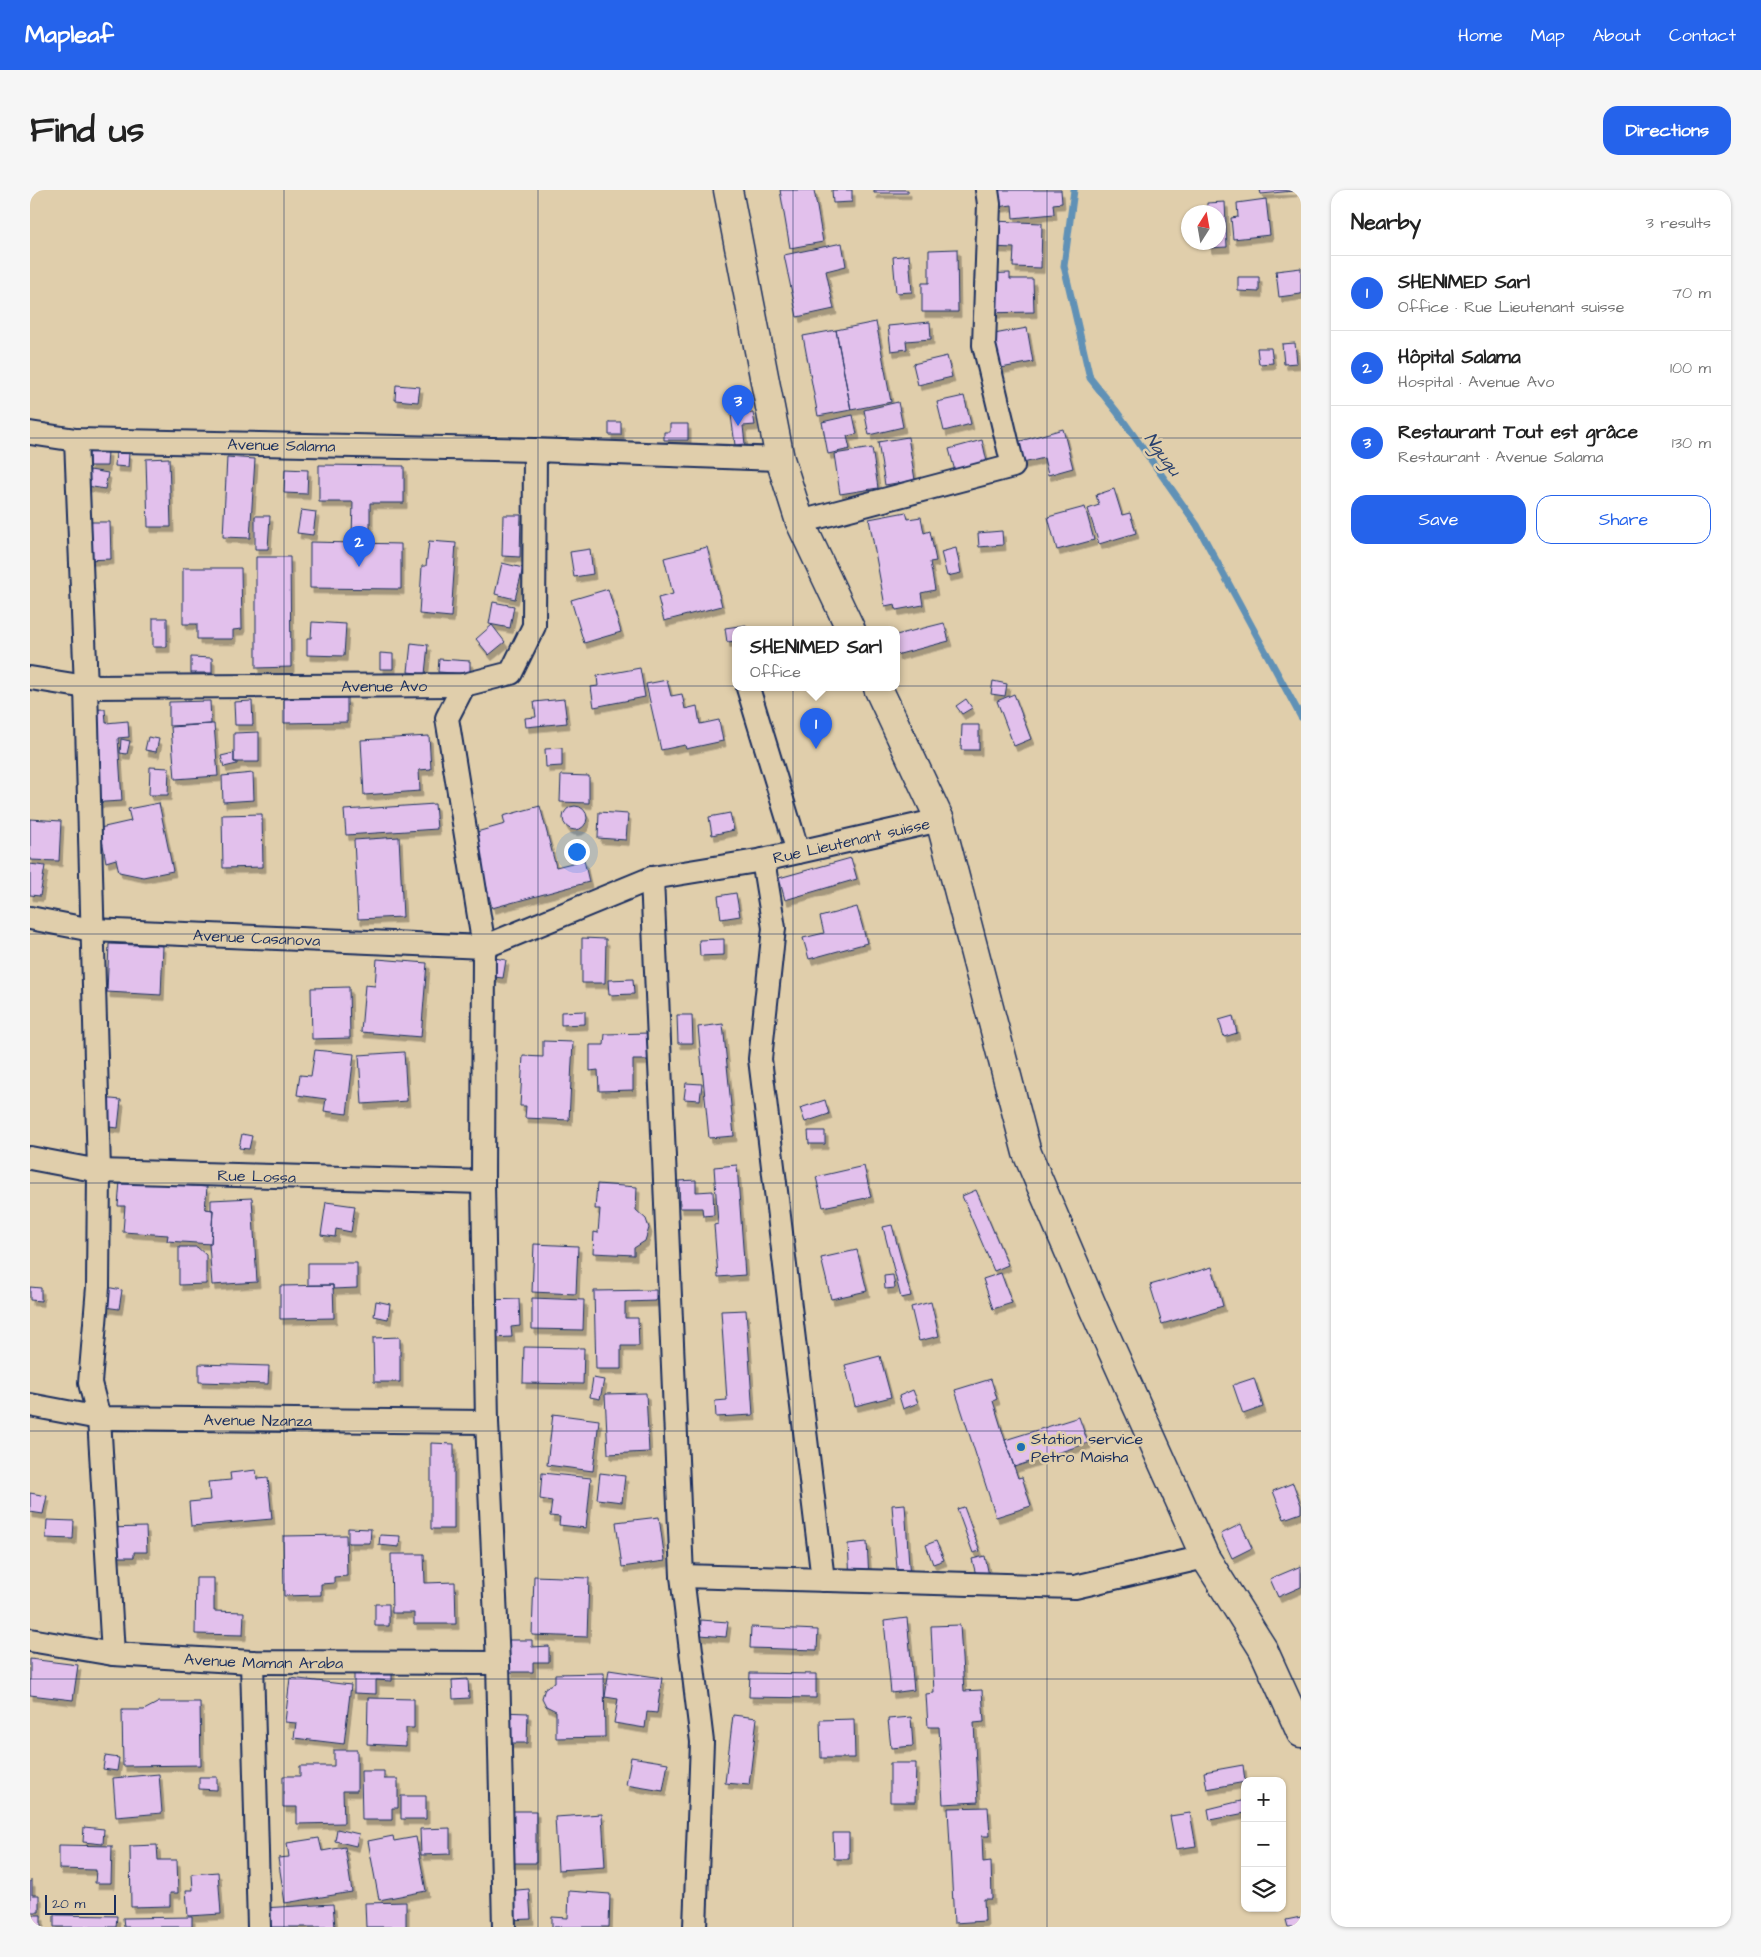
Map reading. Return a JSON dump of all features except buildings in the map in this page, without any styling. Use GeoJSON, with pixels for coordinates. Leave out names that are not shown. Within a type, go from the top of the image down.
{"type":"FeatureCollection","features":[{"type":"Feature","properties":{"kind":"main road"},"geometry":{"type":"LineString","coordinates":[[728,190],[780,459],[800,522],[849,626]]}},
{"type":"Feature","properties":{"kind":"main road"},"geometry":{"type":"LineString","coordinates":[[879,691],[940,820],[1027,1153],[1094,1310],[1205,1557],[1263,1649],[1301,1733]]}},
{"type":"Feature","properties":{"kind":"street"},"geometry":{"type":"LineString","coordinates":[[800,522],[1013,466],[984,345],[989,204],[987,190]]}},
{"type":"Feature","properties":{"kind":"street","name":"Avenue Salama"},"geometry":{"type":"LineString","coordinates":[[30,433],[76,440],[534,450],[780,459]]}},
{"type":"Feature","properties":{"kind":"street"},"geometry":{"type":"LineString","coordinates":[[76,440],[86,687],[99,1171],[98,1287],[90,1383],[99,1418],[112,1654]]}},
{"type":"Feature","properties":{"kind":"street","name":"Avenue Avo"},"geometry":{"type":"LineString","coordinates":[[30,678],[86,687],[464,685],[511,673],[534,626],[534,450]]}},
{"type":"Feature","properties":{"kind":"street"},"geometry":{"type":"LineString","coordinates":[[464,685],[447,718],[484,947],[483,1182],[487,1422],[498,1663],[504,1927]]}},
{"type":"Feature","properties":{"kind":"street"},"geometry":{"type":"LineString","coordinates":[[749,691],[798,852]]}},
{"type":"Feature","properties":{"kind":"street","name":"Rue Lieutenant suisse"},"geometry":{"type":"LineString","coordinates":[[484,947],[652,878],[763,860],[940,820]]}},
{"type":"Feature","properties":{"kind":"street"},"geometry":{"type":"LineString","coordinates":[[763,860],[774,928],[760,1059],[823,1580]]}},
{"type":"Feature","properties":{"kind":"street"},"geometry":{"type":"LineString","coordinates":[[652,878],[682,1576],[702,1742],[695,1927]]}},
{"type":"Feature","properties":{"kind":"street","name":"Avenue Casanova"},"geometry":{"type":"LineString","coordinates":[[30,918],[92,930],[484,947]]}},
{"type":"Feature","properties":{"kind":"street","name":"Rue Lossa"},"geometry":{"type":"LineString","coordinates":[[30,1158],[99,1171],[483,1182]]}},
{"type":"Feature","properties":{"kind":"street","name":"Avenue Nzanza"},"geometry":{"type":"LineString","coordinates":[[30,1405],[99,1418],[487,1422]]}},
{"type":"Feature","properties":{"kind":"street"},"geometry":{"type":"LineString","coordinates":[[682,1576],[1075,1587],[1205,1557]]}},
{"type":"Feature","properties":{"kind":"street","name":"Avenue Maman Araba"},"geometry":{"type":"LineString","coordinates":[[30,1640],[112,1654],[252,1662],[498,1663]]}},
{"type":"Feature","properties":{"kind":"street"},"geometry":{"type":"LineString","coordinates":[[252,1662],[259,1927]]}},
{"type":"Feature","properties":{"kind":"waterway","name":"Ngugu"},"geometry":{"type":"LineString","coordinates":[[1074,190],[1064,266],[1090,378],[1117,412],[1197,525],[1301,717]]}},
{"type":"Feature","properties":{"kind":"place","name":"Restaurant Tout est grâce"},"geometry":{"type":"Point","coordinates":[738,426]}},
{"type":"Feature","properties":{"kind":"place","name":"Hôpital Salama"},"geometry":{"type":"Point","coordinates":[359,567]}},
{"type":"Feature","properties":{"kind":"place","name":"SHENIMED Sarl"},"geometry":{"type":"Point","coordinates":[816,749]}},
{"type":"Feature","properties":{"kind":"place","name":"Station service Petro Maisha"},"geometry":{"type":"Point","coordinates":[1021,1447]}}]}
